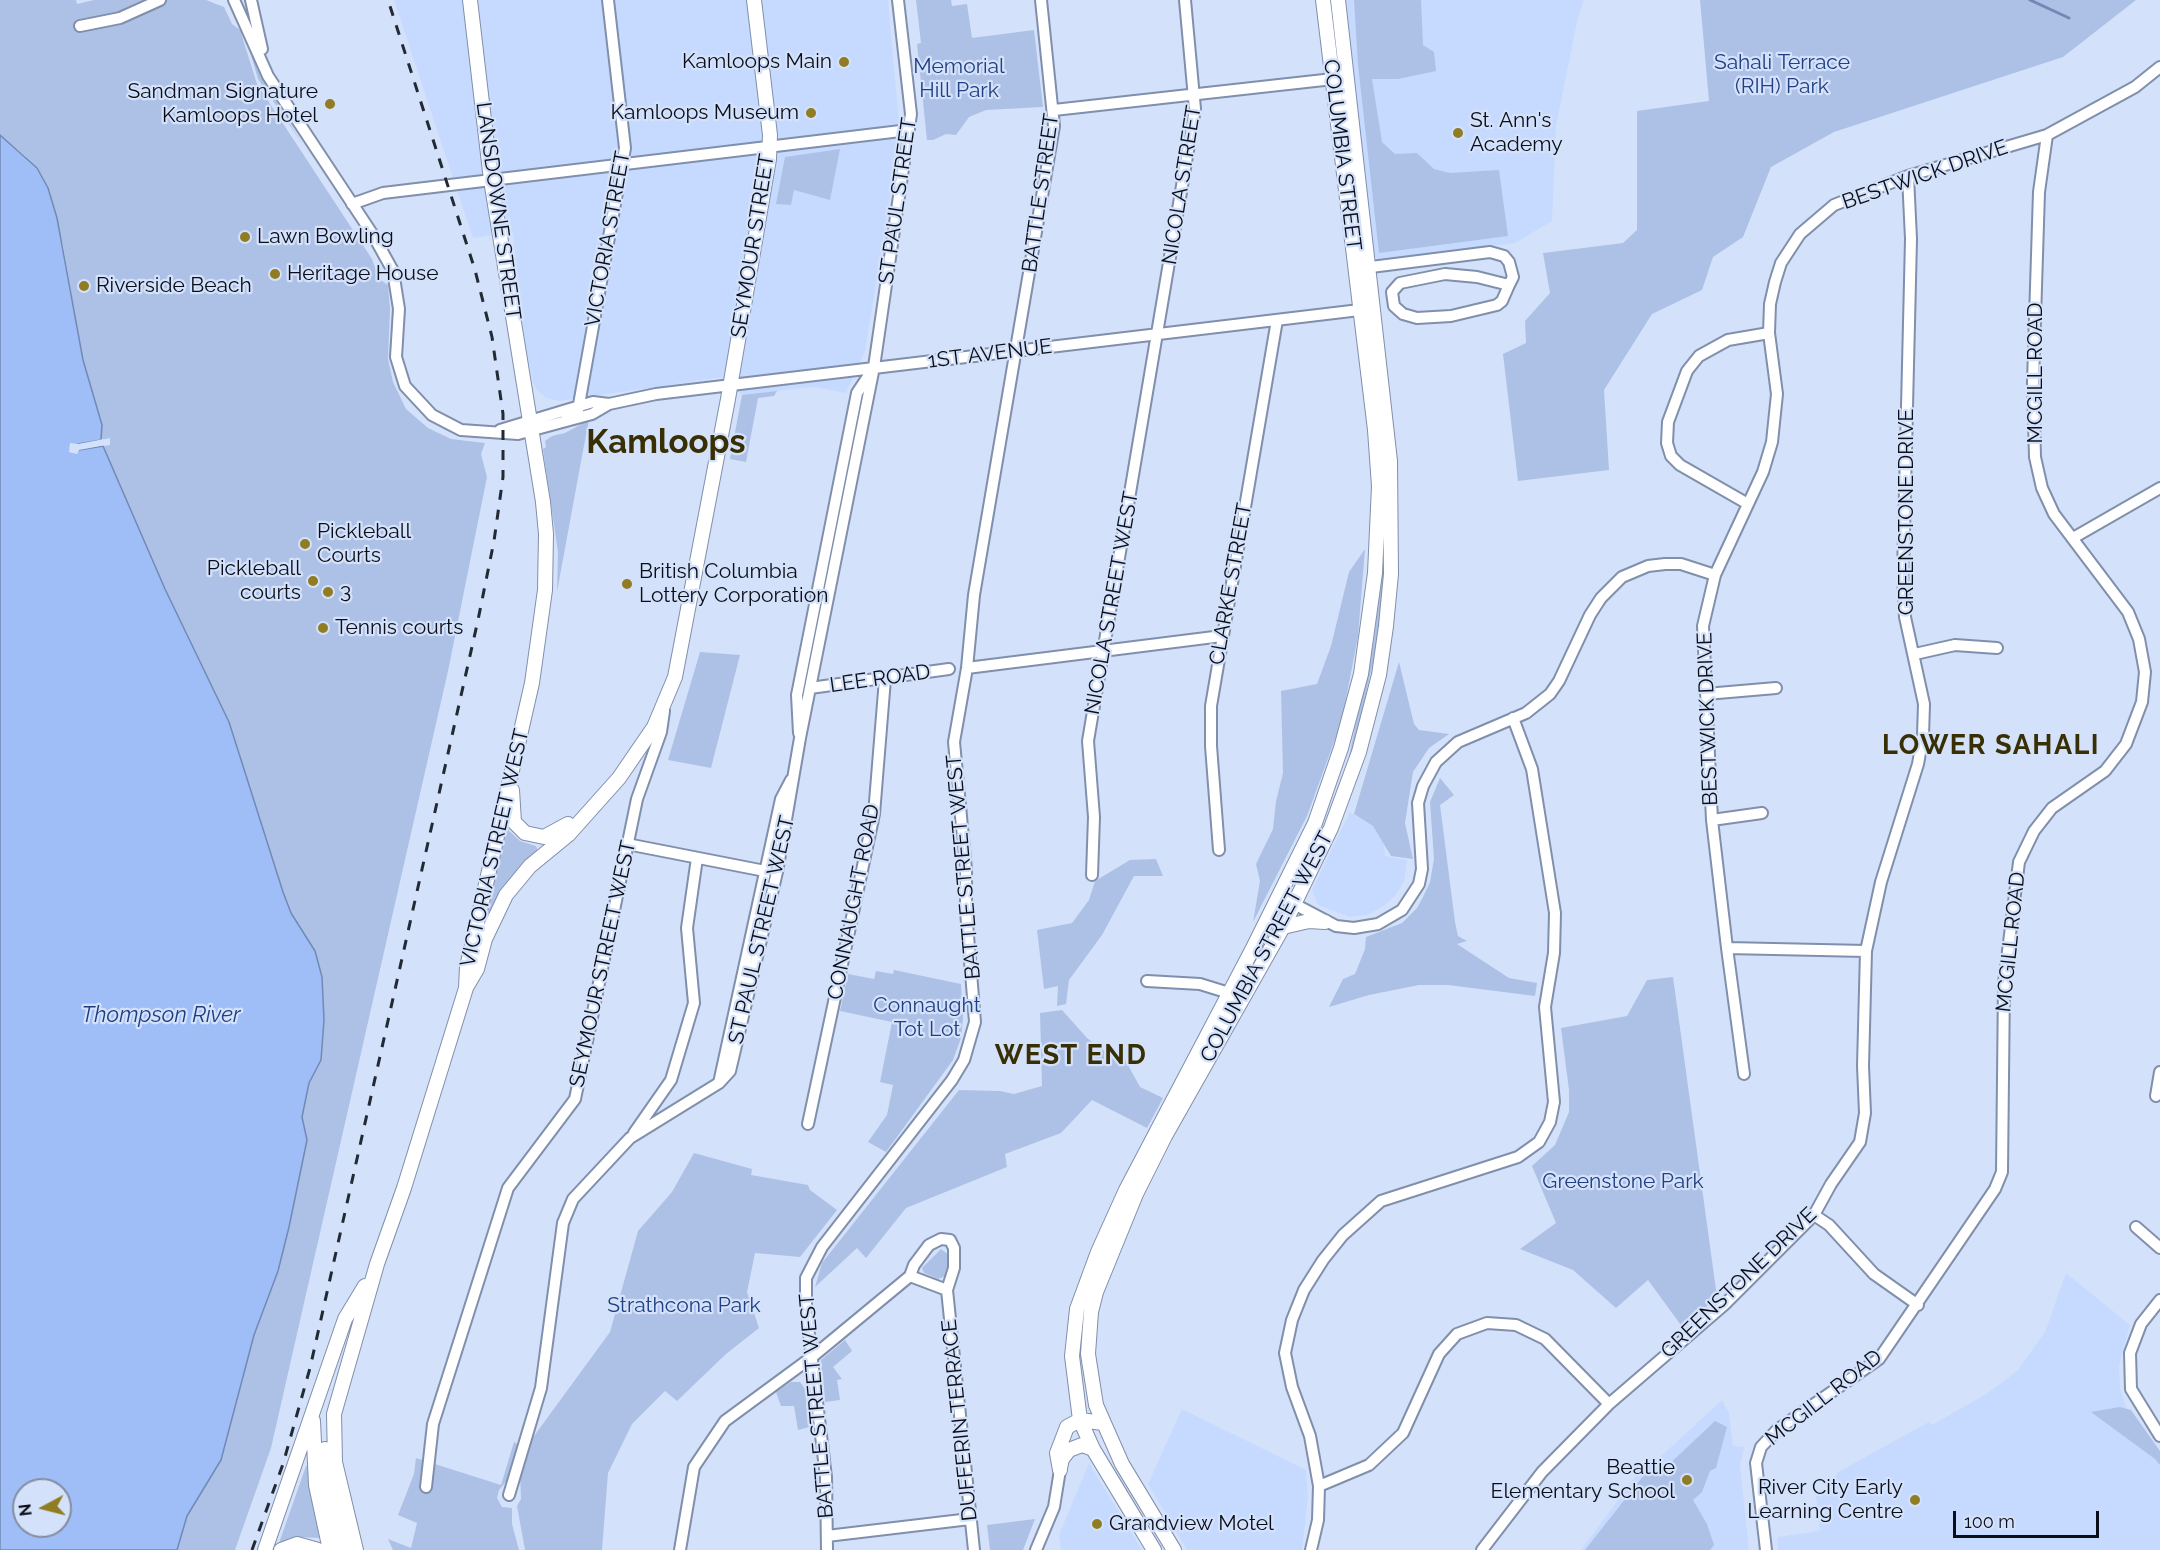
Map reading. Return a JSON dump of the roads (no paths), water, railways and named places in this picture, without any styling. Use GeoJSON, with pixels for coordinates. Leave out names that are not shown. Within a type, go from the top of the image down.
{"type":"FeatureCollection","features":[{"type":"Feature","properties":{"kind":"main road","name":"LANSDOWNE STREET"},"geometry":{"type":"LineString","coordinates":[[470,0],[491,180],[532,425]]}},
{"type":"Feature","properties":{"kind":"main road","name":"SEYMOUR STREET"},"geometry":{"type":"LineString","coordinates":[[731,384],[770,146],[754,0]]}},
{"type":"Feature","properties":{"kind":"main road","name":"COLUMBIA STREET"},"geometry":{"type":"LineString","coordinates":[[1323,0],[1366,309]]}},
{"type":"Feature","properties":{"kind":"main road","name":"COLUMBIA STREET"},"geometry":{"type":"LineString","coordinates":[[1338,0],[1361,268]]}},
{"type":"Feature","properties":{"kind":"main road","name":"COLUMBIA STREET WEST"},"geometry":{"type":"LineString","coordinates":[[1154,1550],[1093,1449],[1080,1420],[1074,1385],[1072,1346],[1077,1309],[1084,1287],[1131,1180],[1279,896],[1329,787],[1361,674],[1370,624],[1375,573],[1378,486],[1366,309]]}},
{"type":"Feature","properties":{"kind":"main road","name":"COLUMBIA STREET WEST"},"geometry":{"type":"LineString","coordinates":[[1174,1550],[1122,1464],[1103,1423],[1094,1394],[1088,1354],[1091,1312],[1096,1292],[1141,1185],[1242,997],[1283,927],[1331,828],[1359,752],[1378,675],[1391,574],[1391,486],[1366,309]]}},
{"type":"Feature","properties":{"kind":"main road","name":"SEYMOUR STREET WEST"},"geometry":{"type":"LineString","coordinates":[[466,988],[477,969],[485,939],[506,895],[530,866],[568,834],[637,754],[654,727],[666,701],[682,645],[731,384]]}},
{"type":"Feature","properties":{"kind":"main road","name":"VICTORIA STREET WEST"},"geometry":{"type":"LineString","coordinates":[[357,1550],[335,1462],[334,1414],[377,1264],[407,1178],[466,988],[466,967],[518,745],[537,652],[547,562],[546,534],[532,425]]}},
{"type":"Feature","properties":{"kind":"main road"},"geometry":{"type":"LineString","coordinates":[[518,745],[512,809],[514,822],[525,833],[534,836],[553,834],[594,806]]}},
{"type":"Feature","properties":{"kind":"main road"},"geometry":{"type":"LineString","coordinates":[[1283,927],[1309,921],[1325,922]]}},
{"type":"Feature","properties":{"kind":"main road","name":"VICTORIA STREET WEST"},"geometry":{"type":"LineString","coordinates":[[265,1550],[345,1318],[377,1264]]}},
{"type":"Feature","properties":{"kind":"main road"},"geometry":{"type":"LineString","coordinates":[[344,1550],[327,1470],[326,1417],[330,1391],[368,1280]]}},
{"type":"Feature","properties":{"kind":"main road"},"geometry":{"type":"LineString","coordinates":[[313,1413],[316,1485],[330,1550]]}},
{"type":"Feature","properties":{"kind":"main road"},"geometry":{"type":"LineString","coordinates":[[1060,1470],[1059,1442],[1066,1427],[1080,1420],[1103,1423]]}},
{"type":"Feature","properties":{"kind":"main road"},"geometry":{"type":"LineString","coordinates":[[1060,1470],[1062,1460],[1069,1450],[1082,1445],[1093,1449]]}},
{"type":"Feature","properties":{"kind":"main road"},"geometry":{"type":"LineString","coordinates":[[281,1550],[297,1544],[318,1550]]}},
{"type":"Feature","properties":{"kind":"street"},"geometry":{"type":"LineString","coordinates":[[80,26],[114,20],[160,0]]}},
{"type":"Feature","properties":{"kind":"street"},"geometry":{"type":"LineString","coordinates":[[234,0],[268,76],[385,256],[396,280],[399,309],[396,357],[407,389],[427,412],[447,425],[466,431],[518,434],[532,425]]}},
{"type":"Feature","properties":{"kind":"street"},"geometry":{"type":"LineString","coordinates":[[251,0],[268,76]]}},
{"type":"Feature","properties":{"kind":"street","name":"VICTORIA STREET"},"geometry":{"type":"LineString","coordinates":[[578,406],[625,148],[608,0]]}},
{"type":"Feature","properties":{"kind":"street","name":"ST PAUL STREET"},"geometry":{"type":"LineString","coordinates":[[874,367],[911,114],[898,0]]}},
{"type":"Feature","properties":{"kind":"street","name":"BATTLE STREET"},"geometry":{"type":"LineString","coordinates":[[1017,351],[1054,126],[1041,0]]}},
{"type":"Feature","properties":{"kind":"street","name":"NICOLA STREET"},"geometry":{"type":"LineString","coordinates":[[1158,333],[1196,94],[1185,0]]}},
{"type":"Feature","properties":{"kind":"street","name":"BESTWICK DRIVE"},"geometry":{"type":"LineString","coordinates":[[1744,1074],[1712,820],[1703,626],[1715,575],[1768,457],[1776,421],[1777,394],[1769,333],[1770,304],[1781,263],[1800,234],[1834,205],[1908,176],[2047,135],[2135,87],[2160,67]]}},
{"type":"Feature","properties":{"kind":"street"},"geometry":{"type":"LineString","coordinates":[[1054,110],[1333,79]]}},
{"type":"Feature","properties":{"kind":"street"},"geometry":{"type":"LineString","coordinates":[[352,204],[373,195],[909,130]]}},
{"type":"Feature","properties":{"kind":"street","name":"MCGILL ROAD"},"geometry":{"type":"LineString","coordinates":[[1766,1550],[1756,1463],[1761,1447],[1777,1430],[1879,1359],[1995,1189],[2002,1172],[2003,1003],[2019,862],[2034,831],[2052,808],[2105,771],[2119,753],[2136,723],[2142,702],[2145,672],[2139,639],[2128,612],[2054,514],[2042,488],[2033,424],[2039,192],[2047,135]]}},
{"type":"Feature","properties":{"kind":"street","name":"GREENSTONE DRIVE"},"geometry":{"type":"LineString","coordinates":[[1482,1550],[1542,1472],[1609,1404],[1724,1305],[1814,1215],[1831,1184],[1860,1142],[1865,1113],[1863,1066],[1866,951],[1881,882],[1918,764],[1923,736],[1924,704],[1915,654],[1905,617],[1903,575],[1911,239],[1908,176]]}},
{"type":"Feature","properties":{"kind":"street"},"geometry":{"type":"LineString","coordinates":[[1361,268],[1490,252],[1504,256],[1509,262],[1512,277],[1509,285],[1502,301],[1494,306],[1451,316],[1417,318],[1398,310],[1392,300],[1393,290],[1400,283],[1445,274],[1477,277],[1509,285]]}},
{"type":"Feature","properties":{"kind":"street","name":"1ST AVENUE"},"geometry":{"type":"LineString","coordinates":[[532,425],[593,402],[609,404],[731,384],[1366,309]]}},
{"type":"Feature","properties":{"kind":"street","name":"CLARKE STREET"},"geometry":{"type":"LineString","coordinates":[[1219,850],[1211,746],[1211,706],[1276,320]]}},
{"type":"Feature","properties":{"kind":"street","name":"NICOLA STREET WEST"},"geometry":{"type":"LineString","coordinates":[[1092,874],[1094,817],[1088,741],[1158,333]]}},
{"type":"Feature","properties":{"kind":"street"},"geometry":{"type":"LineString","coordinates":[[1748,504],[1680,465],[1671,456],[1667,443],[1668,422],[1687,371],[1699,356],[1722,342],[1769,333]]}},
{"type":"Feature","properties":{"kind":"street","name":"BATTLE STREET WEST"},"geometry":{"type":"LineString","coordinates":[[827,1550],[826,1475],[804,1292],[812,1263],[952,1080],[964,1060],[972,1031],[975,1003],[954,742],[967,668],[974,595],[1017,351]]}},
{"type":"Feature","properties":{"kind":"street","name":"ST PAUL STREET WEST"},"geometry":{"type":"LineString","coordinates":[[720,1083],[730,1071],[756,968],[874,367]]}},
{"type":"Feature","properties":{"kind":"street","name":"ST PAUL STREET WEST"},"geometry":{"type":"LineString","coordinates":[[800,738],[796,720],[797,695],[857,393],[874,367]]}},
{"type":"Feature","properties":{"kind":"street","name":"1ST AVENUE"},"geometry":{"type":"LineString","coordinates":[[532,425],[550,424],[592,414],[609,404]]}},
{"type":"Feature","properties":{"kind":"street"},"geometry":{"type":"LineString","coordinates":[[550,424],[575,414],[578,406]]}},
{"type":"Feature","properties":{"kind":"street"},"geometry":{"type":"LineString","coordinates":[[2073,538],[2160,488]]}},
{"type":"Feature","properties":{"kind":"street"},"geometry":{"type":"LineString","coordinates":[[1279,896],[1325,922],[1354,928],[1378,924],[1402,910],[1419,884],[1422,869],[1418,803],[1428,774],[1436,762],[1458,742],[1513,718],[1537,705],[1550,694],[1559,681],[1590,615],[1601,598],[1622,577],[1648,566],[1665,564],[1681,564],[1715,575]]}},
{"type":"Feature","properties":{"kind":"street"},"geometry":{"type":"LineString","coordinates":[[967,668],[1221,636]]}},
{"type":"Feature","properties":{"kind":"street"},"geometry":{"type":"LineString","coordinates":[[1915,654],[1955,645],[1997,648]]}},
{"type":"Feature","properties":{"kind":"street","name":"LEE ROAD"},"geometry":{"type":"LineString","coordinates":[[810,688],[949,669]]}},
{"type":"Feature","properties":{"kind":"street","name":"CONNAUGHT ROAD"},"geometry":{"type":"LineString","coordinates":[[808,1124],[860,890],[873,814],[885,679]]}},
{"type":"Feature","properties":{"kind":"street"},"geometry":{"type":"LineString","coordinates":[[1706,694],[1776,688]]}},
{"type":"Feature","properties":{"kind":"street","name":"SEYMOUR STREET WEST"},"geometry":{"type":"LineString","coordinates":[[426,1487],[433,1424],[508,1188],[575,1099],[637,799],[662,732],[666,701]]}},
{"type":"Feature","properties":{"kind":"street"},"geometry":{"type":"LineString","coordinates":[[1311,1550],[1318,1520],[1319,1486],[1310,1436],[1292,1387],[1285,1353],[1292,1320],[1304,1290],[1323,1260],[1343,1235],[1381,1201],[1518,1158],[1539,1142],[1550,1122],[1554,1102],[1545,1007],[1554,953],[1555,913],[1532,769],[1513,718]]}},
{"type":"Feature","properties":{"kind":"street","name":"ST PAUL STREET WEST"},"geometry":{"type":"LineString","coordinates":[[720,1083],[781,799],[795,772]]}},
{"type":"Feature","properties":{"kind":"street"},"geometry":{"type":"LineString","coordinates":[[1712,820],[1762,813]]}},
{"type":"Feature","properties":{"kind":"street"},"geometry":{"type":"LineString","coordinates":[[627,844],[765,871]]}},
{"type":"Feature","properties":{"kind":"street"},"geometry":{"type":"LineString","coordinates":[[509,1495],[541,1388],[563,1223],[573,1199],[630,1138],[671,1080],[694,1003],[687,928],[697,858]]}},
{"type":"Feature","properties":{"kind":"street"},"geometry":{"type":"LineString","coordinates":[[1727,948],[1866,951]]}},
{"type":"Feature","properties":{"kind":"street"},"geometry":{"type":"LineString","coordinates":[[1147,981],[1200,984],[1242,997]]}},
{"type":"Feature","properties":{"kind":"street"},"geometry":{"type":"LineString","coordinates":[[2156,1096],[2160,1072]]}},
{"type":"Feature","properties":{"kind":"street"},"geometry":{"type":"LineString","coordinates":[[630,1138],[720,1083]]}},
{"type":"Feature","properties":{"kind":"street"},"geometry":{"type":"LineString","coordinates":[[1814,1215],[1829,1225],[1874,1274],[1918,1305]]}},
{"type":"Feature","properties":{"kind":"street"},"geometry":{"type":"LineString","coordinates":[[2136,1227],[2160,1248]]}},
{"type":"Feature","properties":{"kind":"street","name":"DUFFERIN TERRACE"},"geometry":{"type":"LineString","coordinates":[[947,1290],[910,1275],[929,1245],[941,1239],[950,1240],[954,1248],[954,1268],[947,1290],[974,1550]]}},
{"type":"Feature","properties":{"kind":"street"},"geometry":{"type":"LineString","coordinates":[[680,1550],[694,1467],[725,1421],[812,1357],[910,1275]]}},
{"type":"Feature","properties":{"kind":"street"},"geometry":{"type":"LineString","coordinates":[[2160,1300],[2141,1324],[2130,1353],[2131,1389],[2160,1436]]}},
{"type":"Feature","properties":{"kind":"street"},"geometry":{"type":"LineString","coordinates":[[1319,1486],[1368,1466],[1403,1433],[1438,1354],[1457,1334],[1487,1323],[1516,1325],[1545,1339],[1609,1404]]}},
{"type":"Feature","properties":{"kind":"street"},"geometry":{"type":"LineString","coordinates":[[1036,1550],[1054,1507],[1060,1470]]}},
{"type":"Feature","properties":{"kind":"street"},"geometry":{"type":"LineString","coordinates":[[827,1536],[970,1519]]}},
{"type":"Feature","properties":{"kind":"water","name":"Thompson River"},"geometry":{"type":"Polygon","coordinates":[[[0,135],[37,168],[48,188],[57,218],[83,360],[102,425],[101,440],[78,444],[79,450],[103,446],[165,589],[229,722],[283,892],[291,913],[315,951],[322,977],[324,1020],[321,1060],[309,1083],[302,1117],[307,1140],[278,1271],[254,1335],[221,1460],[187,1516],[177,1550],[0,1550],[0,135]]]}},
{"type":"Feature","properties":{"kind":"waterway"},"geometry":{"type":"LineString","coordinates":[[2030,0],[2069,18]]}},
{"type":"Feature","properties":{"kind":"railway"},"geometry":{"type":"LineString","coordinates":[[252,1550],[283,1464],[310,1368],[478,620],[494,541],[503,477],[503,414],[492,337],[475,270],[388,0]]}},
{"type":"Feature","properties":{"kind":"place","name":"Kamloops Main"},"geometry":{"type":"Point","coordinates":[844,62]}},
{"type":"Feature","properties":{"kind":"place","name":"Sandman Signature Kamloops Hotel"},"geometry":{"type":"Point","coordinates":[330,104]}},
{"type":"Feature","properties":{"kind":"place","name":"Kamloops Museum"},"geometry":{"type":"Point","coordinates":[811,113]}},
{"type":"Feature","properties":{"kind":"place","name":"St. Ann's Academy"},"geometry":{"type":"Point","coordinates":[1458,133]}},
{"type":"Feature","properties":{"kind":"place","name":"Lawn Bowling"},"geometry":{"type":"Point","coordinates":[245,237]}},
{"type":"Feature","properties":{"kind":"place","name":"Heritage House"},"geometry":{"type":"Point","coordinates":[275,274]}},
{"type":"Feature","properties":{"kind":"place","name":"Riverside Beach"},"geometry":{"type":"Point","coordinates":[84,286]}},
{"type":"Feature","properties":{"kind":"place","name":"Pickleball Courts"},"geometry":{"type":"Point","coordinates":[305,544]}},
{"type":"Feature","properties":{"kind":"place","name":"Pickleball courts"},"geometry":{"type":"Point","coordinates":[313,581]}},
{"type":"Feature","properties":{"kind":"place","name":"British Columbia Lottery Corporation"},"geometry":{"type":"Point","coordinates":[627,584]}},
{"type":"Feature","properties":{"kind":"place","name":"3"},"geometry":{"type":"Point","coordinates":[328,592]}},
{"type":"Feature","properties":{"kind":"place","name":"Tennis courts"},"geometry":{"type":"Point","coordinates":[323,628]}},
{"type":"Feature","properties":{"kind":"place","name":"Beattie Elementary School"},"geometry":{"type":"Point","coordinates":[1687,1480]}},
{"type":"Feature","properties":{"kind":"place","name":"River City Early Learning Centre"},"geometry":{"type":"Point","coordinates":[1915,1500]}},
{"type":"Feature","properties":{"kind":"place","name":"Grandview Motel"},"geometry":{"type":"Point","coordinates":[1097,1524]}},
{"type":"Feature","properties":{"kind":"district","name":"Kamloops"},"geometry":{"type":"Point","coordinates":[666,443]}},
{"type":"Feature","properties":{"kind":"district","name":"LOWER SAHALI"},"geometry":{"type":"Point","coordinates":[1991,746]}},
{"type":"Feature","properties":{"kind":"district","name":"WEST END"},"geometry":{"type":"Point","coordinates":[1071,1056]}},
{"type":"Feature","properties":{"kind":"park label","name":"Sahali Terrace (RIH) Park"},"geometry":{"type":"Point","coordinates":[1782,75]}},
{"type":"Feature","properties":{"kind":"park label","name":"Memorial Hill Park"},"geometry":{"type":"Point","coordinates":[959,79]}},
{"type":"Feature","properties":{"kind":"park label","name":"Connaught Tot Lot"},"geometry":{"type":"Point","coordinates":[927,1018]}},
{"type":"Feature","properties":{"kind":"park label","name":"Greenstone Park"},"geometry":{"type":"Point","coordinates":[1623,1182]}},
{"type":"Feature","properties":{"kind":"park label","name":"Strathcona Park"},"geometry":{"type":"Point","coordinates":[684,1306]}}]}
